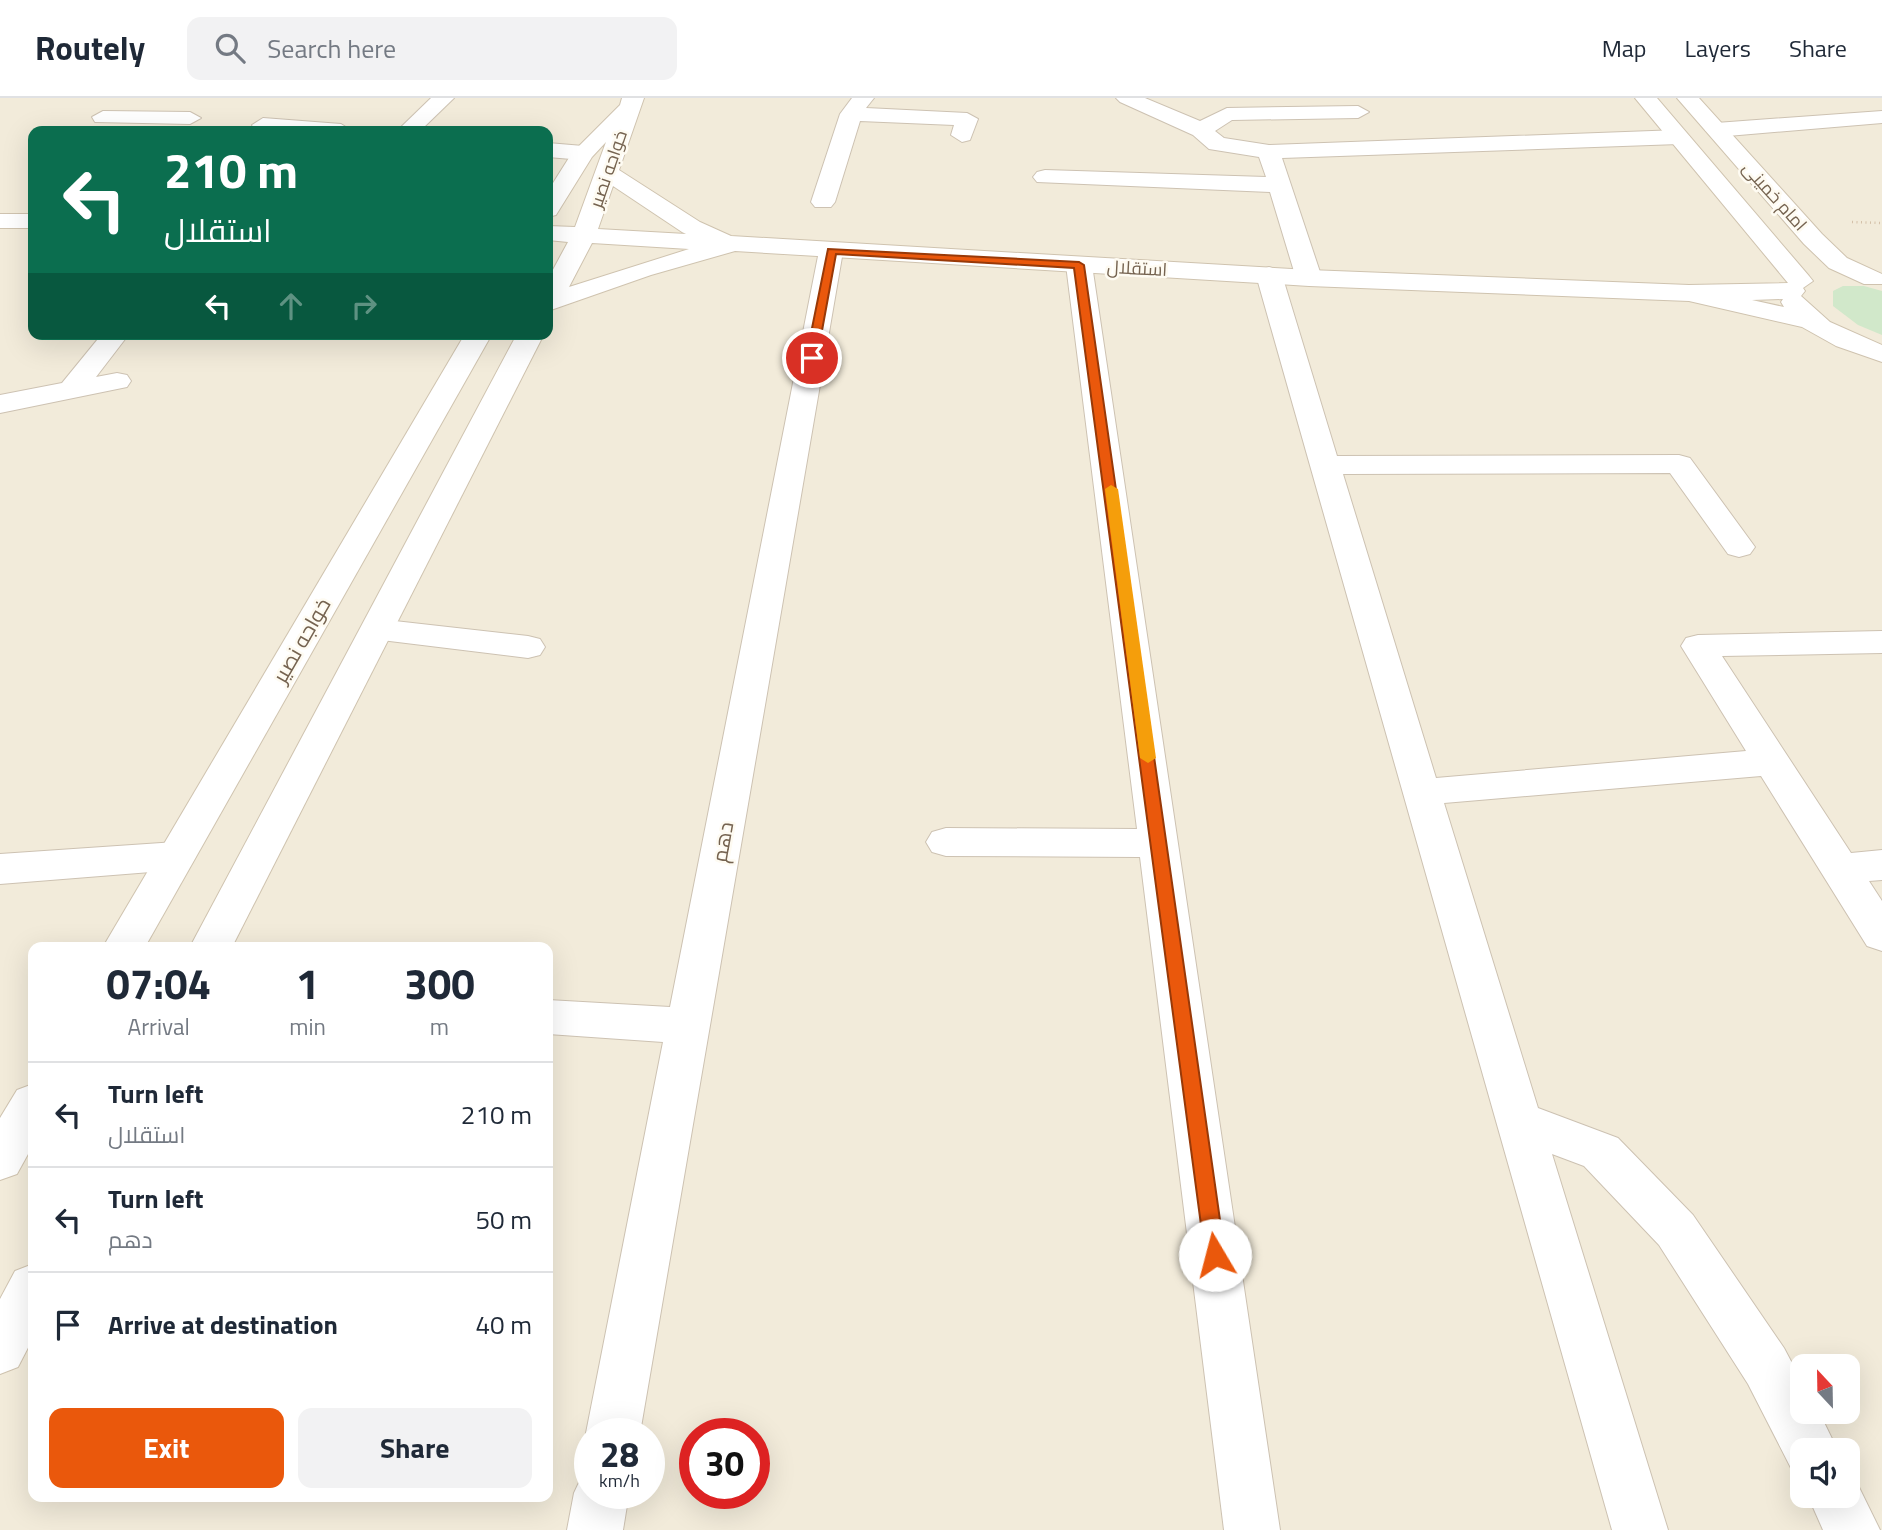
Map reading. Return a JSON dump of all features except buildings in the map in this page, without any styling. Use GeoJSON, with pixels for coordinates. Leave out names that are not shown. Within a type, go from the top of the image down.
{"type":"FeatureCollection","features":[{"type":"Feature","properties":{"kind":"street"},"geometry":{"type":"LineString","coordinates":[[98,124],[116,98]]}},
{"type":"Feature","properties":{"kind":"street"},"geometry":{"type":"LineString","coordinates":[[413,126],[443,98]]}},
{"type":"Feature","properties":{"kind":"street"},"geometry":{"type":"LineString","coordinates":[[1127,98],[1201,130],[1217,144],[1269,152],[1679,138]]}},
{"type":"Feature","properties":{"kind":"street","name":"امام خمینی"},"geometry":{"type":"LineString","coordinates":[[1646,98],[1796,286],[1795,305],[1812,321]]}},
{"type":"Feature","properties":{"kind":"street","name":"امام خمینی"},"geometry":{"type":"LineString","coordinates":[[1688,98],[1813,239],[1838,263],[1878,279]]}},
{"type":"Feature","properties":{"kind":"street"},"geometry":{"type":"LineString","coordinates":[[1867,98],[1882,116]]}},
{"type":"Feature","properties":{"kind":"street","name":"خواجه نصیر"},"geometry":{"type":"LineString","coordinates":[[558,179],[630,103]]}},
{"type":"Feature","properties":{"kind":"street","name":"خواجه نصیر"},"geometry":{"type":"LineString","coordinates":[[553,294],[584,235],[620,143],[630,103]]}},
{"type":"Feature","properties":{"kind":"street"},"geometry":{"type":"LineString","coordinates":[[823,202],[857,106],[967,119],[962,135]]}},
{"type":"Feature","properties":{"kind":"street"},"geometry":{"type":"LineString","coordinates":[[264,126],[281,107]]}},
{"type":"Feature","properties":{"kind":"street"},"geometry":{"type":"LineString","coordinates":[[1201,130],[1227,114],[1358,112]]}},
{"type":"Feature","properties":{"kind":"street"},"geometry":{"type":"LineString","coordinates":[[1716,130],[1882,116]]}},
{"type":"Feature","properties":{"kind":"street"},"geometry":{"type":"LineString","coordinates":[[98,124],[190,118]]}},
{"type":"Feature","properties":{"kind":"street"},"geometry":{"type":"LineString","coordinates":[[553,150],[583,153]]}},
{"type":"Feature","properties":{"kind":"street"},"geometry":{"type":"LineString","coordinates":[[1269,152],[1282,185],[1309,278]]}},
{"type":"Feature","properties":{"kind":"street"},"geometry":{"type":"LineString","coordinates":[[608,173],[691,227],[730,245]]}},
{"type":"Feature","properties":{"kind":"street"},"geometry":{"type":"LineString","coordinates":[[1045,177],[1282,185]]}},
{"type":"Feature","properties":{"kind":"street"},"geometry":{"type":"LineString","coordinates":[[0,221],[28,221]]}},
{"type":"Feature","properties":{"kind":"street","name":"استقلال"},"geometry":{"type":"LineString","coordinates":[[553,233],[1309,278],[1689,293]]}},
{"type":"Feature","properties":{"kind":"street"},"geometry":{"type":"LineString","coordinates":[[553,301],[642,270],[730,245]]}},
{"type":"Feature","properties":{"kind":"street","name":"دهم"},"geometry":{"type":"LineString","coordinates":[[616,1418],[831,251]]}},
{"type":"Feature","properties":{"kind":"street"},"geometry":{"type":"LineString","coordinates":[[1079,265],[1252,1530]]}},
{"type":"Feature","properties":{"kind":"street"},"geometry":{"type":"LineString","coordinates":[[1269,275],[1640,1530]]}},
{"type":"Feature","properties":{"kind":"street"},"geometry":{"type":"LineString","coordinates":[[1689,293],[1796,286],[1821,276],[1878,279]]}},
{"type":"Feature","properties":{"kind":"street"},"geometry":{"type":"LineString","coordinates":[[1689,293],[1812,321],[1841,337],[1879,365]]}},
{"type":"Feature","properties":{"kind":"street"},"geometry":{"type":"LineString","coordinates":[[71,390],[111,340]]}},
{"type":"Feature","properties":{"kind":"street","name":"خواجه نصیر"},"geometry":{"type":"LineString","coordinates":[[127,942],[476,340]]}},
{"type":"Feature","properties":{"kind":"street"},"geometry":{"type":"LineString","coordinates":[[214,942],[528,340]]}},
{"type":"Feature","properties":{"kind":"street"},"geometry":{"type":"LineString","coordinates":[[0,404],[117,381]]}},
{"type":"Feature","properties":{"kind":"street"},"geometry":{"type":"LineString","coordinates":[[1325,465],[1679,464],[1739,547]]}},
{"type":"Feature","properties":{"kind":"street"},"geometry":{"type":"LineString","coordinates":[[350,557],[413,561]]}},
{"type":"Feature","properties":{"kind":"street"},"geometry":{"type":"LineString","coordinates":[[377,630],[528,647]]}},
{"type":"Feature","properties":{"kind":"street"},"geometry":{"type":"LineString","coordinates":[[1882,642],[1698,646],[1882,935]]}},
{"type":"Feature","properties":{"kind":"street"},"geometry":{"type":"LineString","coordinates":[[1422,792],[1772,762]]}},
{"type":"Feature","properties":{"kind":"street"},"geometry":{"type":"LineString","coordinates":[[946,842],[1159,843]]}},
{"type":"Feature","properties":{"kind":"street"},"geometry":{"type":"LineString","coordinates":[[0,869],[176,856]]}},
{"type":"Feature","properties":{"kind":"street"},"geometry":{"type":"LineString","coordinates":[[1840,869],[1882,865]]}},
{"type":"Feature","properties":{"kind":"street"},"geometry":{"type":"LineString","coordinates":[[553,1017],[688,1026]]}},
{"type":"Feature","properties":{"kind":"street"},"geometry":{"type":"LineString","coordinates":[[3,1149],[28,1110]]}},
{"type":"Feature","properties":{"kind":"street"},"geometry":{"type":"LineString","coordinates":[[1519,1121],[1601,1152],[1676,1230],[1766,1366],[1804,1438]]}},
{"type":"Feature","properties":{"kind":"street"},"geometry":{"type":"LineString","coordinates":[[14,1340],[28,1301]]}},
{"type":"Feature","properties":{"kind":"street"},"geometry":{"type":"LineString","coordinates":[[1841,1508],[1853,1530]]}},
{"type":"Feature","properties":{"kind":"street"},"geometry":{"type":"LineString","coordinates":[[596,1530],[599,1509]]}},
{"type":"Feature","properties":{"kind":"shaded area"},"geometry":{"type":"Polygon","coordinates":[[[0,98],[1882,98],[1882,1530],[0,1530],[0,98]]]}},
{"type":"Feature","properties":{"kind":"green space"},"geometry":{"type":"Polygon","coordinates":[[[1843,286],[1864,286],[1882,291],[1882,335],[1858,325],[1833,306],[1833,291],[1843,286]]]}},
{"type":"Feature","properties":{"kind":"slow traffic"},"geometry":{"type":"LineString","coordinates":[[1111,489],[1148,758]]}},
{"type":"Feature","properties":{"kind":"route"},"geometry":{"type":"LineString","coordinates":[[812,358],[831,251],[1079,265],[1215,1255]]}}]}
